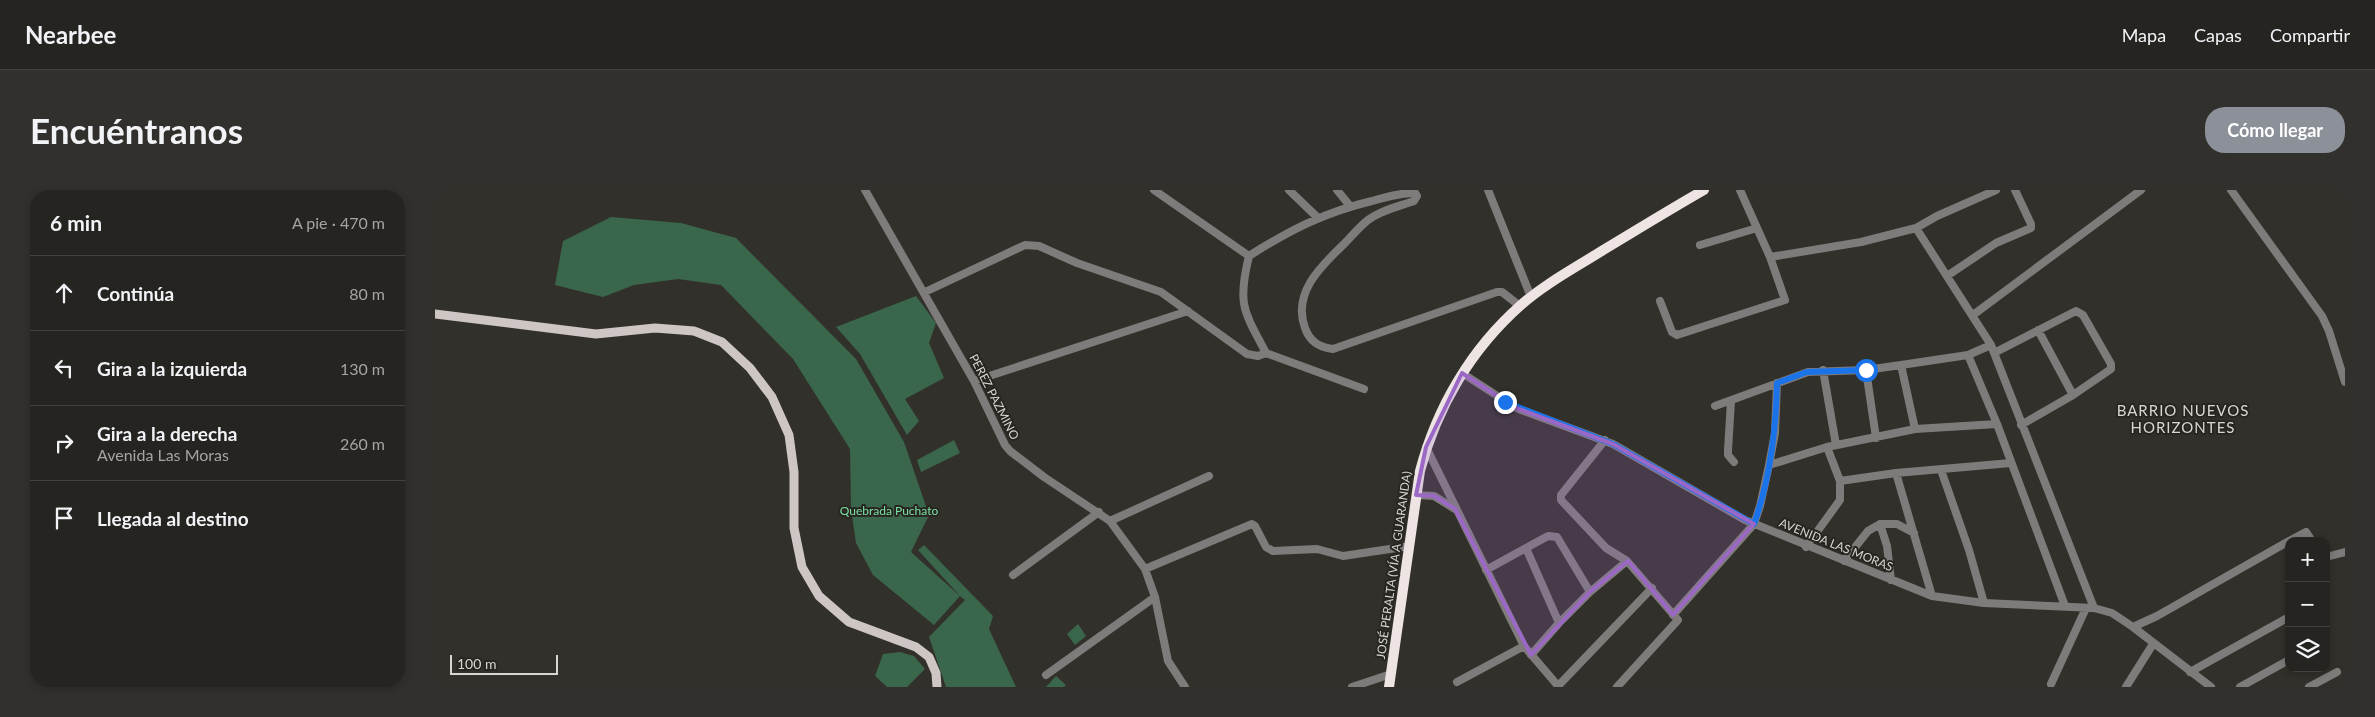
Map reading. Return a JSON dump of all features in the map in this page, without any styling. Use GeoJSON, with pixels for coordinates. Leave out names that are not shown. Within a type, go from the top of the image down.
{"type":"FeatureCollection","features":[{"type":"Feature","properties":{"kind":"highway","name":"JOSÉ PERALTA (VÍA A GUARANDA)"},"geometry":{"type":"LineString","coordinates":[[1389,687],[1416,495],[1427,447],[1439,416],[1462,373],[1484,343],[1531,297],[1570,271],[1705,190]]}},
{"type":"Feature","properties":{"kind":"main road"},"geometry":{"type":"LineString","coordinates":[[436,315],[596,334],[655,328],[694,331],[722,342],[750,368],[772,397],[789,435],[794,472],[794,528],[802,567],[819,596],[849,622],[916,647],[929,657],[936,673],[937,687]]}},
{"type":"Feature","properties":{"kind":"street","name":"PEREZ PAZMINO"},"geometry":{"type":"LineString","coordinates":[[865,190],[925,292],[1010,451],[1044,477],[1110,521],[1145,569],[1155,597],[1168,661],[1185,687]]}},
{"type":"Feature","properties":{"kind":"street"},"geometry":{"type":"LineString","coordinates":[[1154,190],[1249,256]]}},
{"type":"Feature","properties":{"kind":"street"},"geometry":{"type":"LineString","coordinates":[[1289,190],[1317,217]]}},
{"type":"Feature","properties":{"kind":"street"},"geometry":{"type":"LineString","coordinates":[[1337,190],[1350,206]]}},
{"type":"Feature","properties":{"kind":"street"},"geometry":{"type":"LineString","coordinates":[[1489,190],[1531,297]]}},
{"type":"Feature","properties":{"kind":"street"},"geometry":{"type":"LineString","coordinates":[[1659,301],[1672,332],[1677,335],[1785,300],[1770,257],[1740,190]]}},
{"type":"Feature","properties":{"kind":"street"},"geometry":{"type":"LineString","coordinates":[[1770,257],[1877,239],[1916,228],[1937,216],[1996,190]]}},
{"type":"Feature","properties":{"kind":"street"},"geometry":{"type":"LineString","coordinates":[[1947,276],[1996,243],[2031,228],[2031,224],[2015,190]]}},
{"type":"Feature","properties":{"kind":"street"},"geometry":{"type":"LineString","coordinates":[[1973,315],[2141,190]]}},
{"type":"Feature","properties":{"kind":"street"},"geometry":{"type":"LineString","coordinates":[[2231,190],[2322,316],[2329,331],[2345,382]]}},
{"type":"Feature","properties":{"kind":"street"},"geometry":{"type":"LineString","coordinates":[[1364,389],[1266,353],[1247,319],[1243,307],[1243,280],[1249,256],[1278,237],[1317,217],[1388,193],[1410,193],[1417,196],[1414,201],[1370,218],[1320,267],[1311,281],[1302,307],[1302,314],[1307,335],[1314,343],[1322,347],[1339,347],[1497,292],[1502,292],[1520,306]]}},
{"type":"Feature","properties":{"kind":"street"},"geometry":{"type":"LineString","coordinates":[[1700,245],[1757,228]]}},
{"type":"Feature","properties":{"kind":"street"},"geometry":{"type":"LineString","coordinates":[[1916,228],[1993,349],[2090,608],[2051,684]]}},
{"type":"Feature","properties":{"kind":"street"},"geometry":{"type":"LineString","coordinates":[[925,292],[1025,245],[1032,244],[1077,263],[1161,292],[1247,354],[1258,356],[1266,353]]}},
{"type":"Feature","properties":{"kind":"street"},"geometry":{"type":"LineString","coordinates":[[974,381],[1189,311]]}},
{"type":"Feature","properties":{"kind":"street"},"geometry":{"type":"LineString","coordinates":[[1715,406],[1807,372],[1866,370],[1968,355],[1993,349],[2076,311],[2080,312],[2111,364],[2111,369],[2073,396],[2021,425]]}},
{"type":"Feature","properties":{"kind":"street"},"geometry":{"type":"LineString","coordinates":[[2038,330],[2073,396]]}},
{"type":"Feature","properties":{"kind":"street"},"geometry":{"type":"LineString","coordinates":[[1968,355],[1997,424],[2065,606]]}},
{"type":"Feature","properties":{"kind":"street"},"geometry":{"type":"LineString","coordinates":[[1901,365],[1915,429]]}},
{"type":"Feature","properties":{"kind":"street"},"geometry":{"type":"LineString","coordinates":[[1823,370],[1835,445]]}},
{"type":"Feature","properties":{"kind":"street"},"geometry":{"type":"LineString","coordinates":[[1866,370],[1876,438]]}},
{"type":"Feature","properties":{"kind":"street","name":"AVENIDA LAS MORAS"},"geometry":{"type":"LineString","coordinates":[[1462,373],[1516,408],[1605,440],[1754,524],[1932,596],[1983,603],[2090,608],[2112,613],[2211,687]]}},
{"type":"Feature","properties":{"kind":"street"},"geometry":{"type":"LineString","coordinates":[[1673,615],[1754,524],[1760,506],[1775,433],[1777,383]]}},
{"type":"Feature","properties":{"kind":"street"},"geometry":{"type":"LineString","coordinates":[[1731,401],[1727,450],[1728,455],[1734,462]]}},
{"type":"Feature","properties":{"kind":"street"},"geometry":{"type":"LineString","coordinates":[[1769,465],[1835,445],[1915,429],[1997,424]]}},
{"type":"Feature","properties":{"kind":"street"},"geometry":{"type":"LineString","coordinates":[[1605,440],[1561,496],[1561,500],[1606,548],[1627,561],[1678,620],[1617,687]]}},
{"type":"Feature","properties":{"kind":"street"},"geometry":{"type":"LineString","coordinates":[[1427,447],[1455,509],[1524,646],[1558,687],[1652,588]]}},
{"type":"Feature","properties":{"kind":"street"},"geometry":{"type":"LineString","coordinates":[[1806,546],[1840,500],[1840,481],[1827,447]]}},
{"type":"Feature","properties":{"kind":"street"},"geometry":{"type":"LineString","coordinates":[[1840,481],[1896,473],[2011,463]]}},
{"type":"Feature","properties":{"kind":"street"},"geometry":{"type":"LineString","coordinates":[[1941,470],[1969,550],[1983,603]]}},
{"type":"Feature","properties":{"kind":"street"},"geometry":{"type":"LineString","coordinates":[[1896,473],[1932,596]]}},
{"type":"Feature","properties":{"kind":"street"},"geometry":{"type":"LineString","coordinates":[[1110,521],[1209,476]]}},
{"type":"Feature","properties":{"kind":"street"},"geometry":{"type":"LineString","coordinates":[[1416,495],[1434,496],[1455,509]]}},
{"type":"Feature","properties":{"kind":"street"},"geometry":{"type":"LineString","coordinates":[[1013,575],[1099,512]]}},
{"type":"Feature","properties":{"kind":"street"},"geometry":{"type":"LineString","coordinates":[[1145,569],[1252,524],[1255,526],[1266,548],[1273,551],[1317,549],[1343,556],[1410,546]]}},
{"type":"Feature","properties":{"kind":"street"},"geometry":{"type":"LineString","coordinates":[[1844,561],[1868,532],[1880,524],[1897,524],[1913,533]]}},
{"type":"Feature","properties":{"kind":"street"},"geometry":{"type":"LineString","coordinates":[[1880,524],[1887,546],[1891,580]]}},
{"type":"Feature","properties":{"kind":"street"},"geometry":{"type":"LineString","coordinates":[[2296,537],[2305,532],[2309,537]]}},
{"type":"Feature","properties":{"kind":"street"},"geometry":{"type":"LineString","coordinates":[[1486,570],[1548,536],[1557,537],[1590,592]]}},
{"type":"Feature","properties":{"kind":"street"},"geometry":{"type":"LineString","coordinates":[[2133,627],[2157,616],[2285,543]]}},
{"type":"Feature","properties":{"kind":"street"},"geometry":{"type":"LineString","coordinates":[[1526,548],[1559,623]]}},
{"type":"Feature","properties":{"kind":"street"},"geometry":{"type":"LineString","coordinates":[[2330,556],[2345,552]]}},
{"type":"Feature","properties":{"kind":"street"},"geometry":{"type":"LineString","coordinates":[[1531,655],[1590,592],[1627,561]]}},
{"type":"Feature","properties":{"kind":"street"},"geometry":{"type":"LineString","coordinates":[[1046,675],[1155,597]]}},
{"type":"Feature","properties":{"kind":"street"},"geometry":{"type":"LineString","coordinates":[[2191,672],[2285,619]]}},
{"type":"Feature","properties":{"kind":"street"},"geometry":{"type":"LineString","coordinates":[[2126,687],[2153,644]]}},
{"type":"Feature","properties":{"kind":"street"},"geometry":{"type":"LineString","coordinates":[[1457,682],[1524,646]]}},
{"type":"Feature","properties":{"kind":"street"},"geometry":{"type":"LineString","coordinates":[[2240,687],[2285,662]]}},
{"type":"Feature","properties":{"kind":"street"},"geometry":{"type":"LineString","coordinates":[[2309,687],[2337,672]]}},
{"type":"Feature","properties":{"kind":"street"},"geometry":{"type":"LineString","coordinates":[[1352,687],[1391,674]]}},
{"type":"Feature","properties":{"kind":"highlighted area"},"geometry":{"type":"Polygon","coordinates":[[[1462,373],[1516,408],[1613,444],[1754,524],[1673,615],[1628,561],[1590,592],[1531,655],[1455,509],[1434,496],[1416,495],[1426,447],[1462,373]]]}},
{"type":"Feature","properties":{"kind":"green space","name":"Quebrada Puchato"},"geometry":{"type":"Polygon","coordinates":[[[611,217],[681,223],[736,238],[856,359],[904,442],[929,515],[911,552],[960,596],[934,625],[873,575],[856,543],[851,509],[850,449],[793,359],[721,285],[678,279],[634,285],[603,297],[555,285],[563,241],[611,217]]]}},
{"type":"Feature","properties":{"kind":"green space"},"geometry":{"type":"Polygon","coordinates":[[[916,296],[936,323],[929,343],[944,378],[905,399],[919,421],[907,435],[860,354],[836,327],[916,296]]]}},
{"type":"Feature","properties":{"kind":"green space"},"geometry":{"type":"Polygon","coordinates":[[[954,440],[960,453],[921,472],[917,460],[954,440]]]}},
{"type":"Feature","properties":{"kind":"green space"},"geometry":{"type":"Polygon","coordinates":[[[924,545],[993,616],[989,629],[1016,687],[946,687],[929,637],[965,600],[918,550],[924,545]]]}},
{"type":"Feature","properties":{"kind":"green space"},"geometry":{"type":"Polygon","coordinates":[[[1078,624],[1086,636],[1075,645],[1067,634],[1078,624]]]}},
{"type":"Feature","properties":{"kind":"green space"},"geometry":{"type":"Polygon","coordinates":[[[900,652],[914,656],[925,669],[907,687],[887,687],[875,676],[883,654],[900,652]]]}},
{"type":"Feature","properties":{"kind":"green space"},"geometry":{"type":"Polygon","coordinates":[[[1056,676],[1066,685],[1064,687],[1046,687],[1056,676]]]}},
{"type":"Feature","properties":{"kind":"district","name":"BARRIO NUEVOS HORIZONTES"},"geometry":{"type":"Point","coordinates":[2183,420]}},
{"type":"Feature","properties":{"kind":"route"},"geometry":{"type":"LineString","coordinates":[[1505,402],[1516,408],[1605,440],[1754,524],[1760,506],[1775,433],[1777,383],[1807,372],[1866,370]]}}]}
